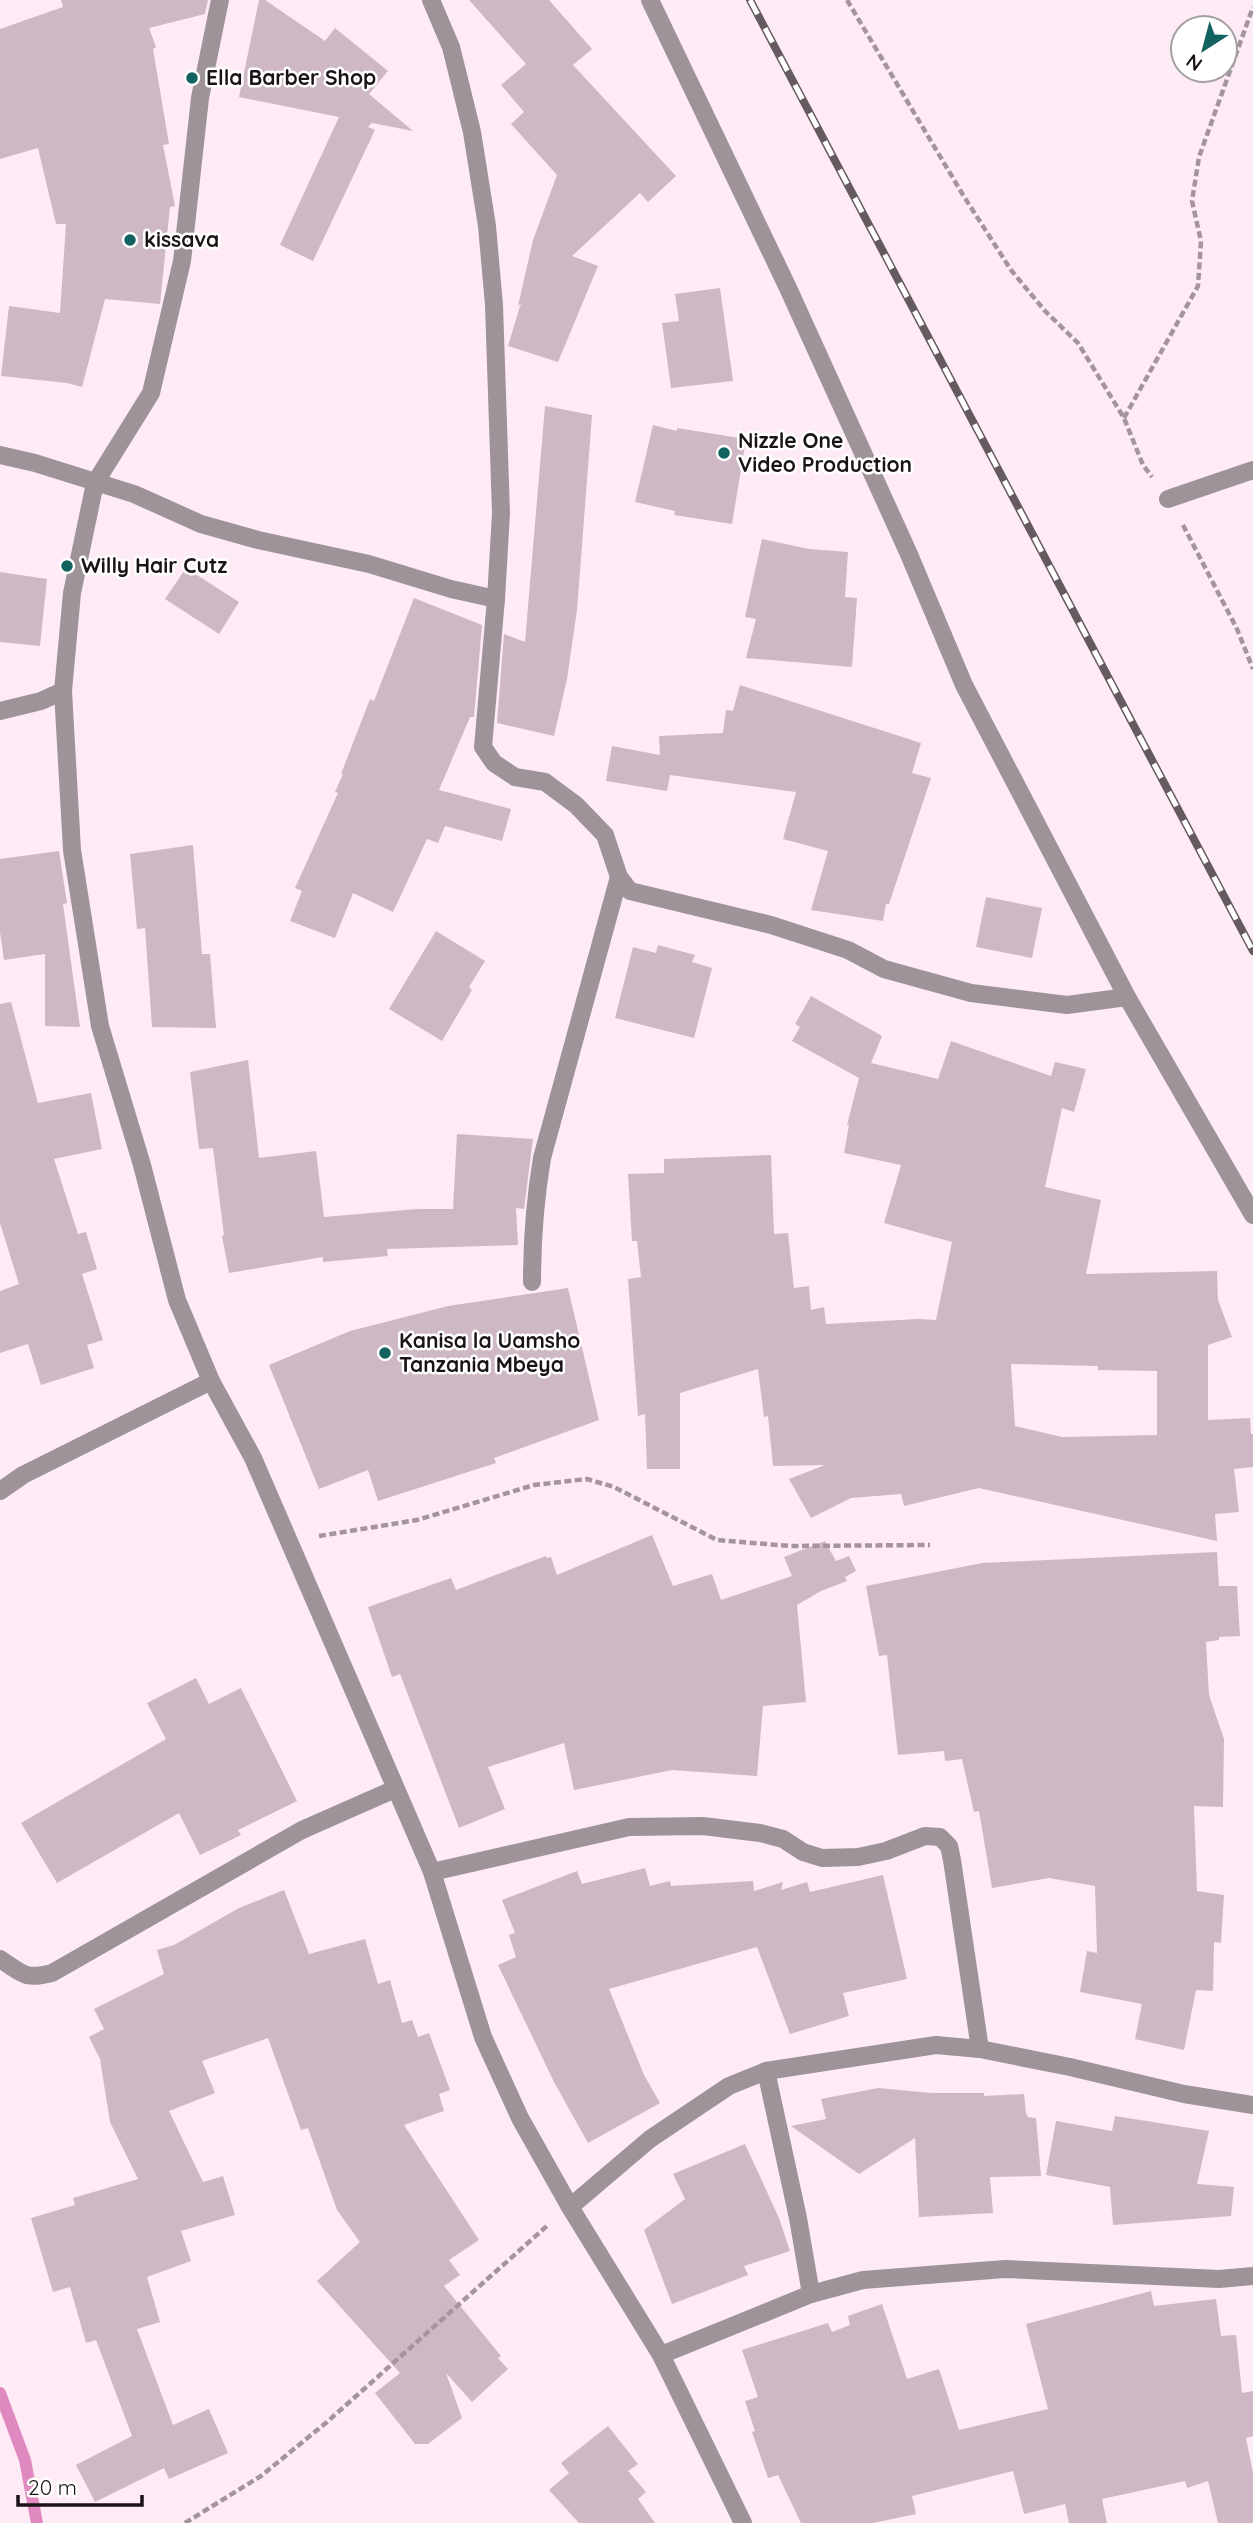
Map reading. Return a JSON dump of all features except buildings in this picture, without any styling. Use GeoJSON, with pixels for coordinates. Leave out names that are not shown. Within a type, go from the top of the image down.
{"type":"FeatureCollection","features":[{"type":"Feature","properties":{"kind":"street"},"geometry":{"type":"LineString","coordinates":[[220,0],[200,98],[182,261],[150,393],[95,483],[72,593],[62,691],[72,850],[100,1026],[142,1164],[177,1300],[211,1381],[253,1458],[432,1872],[483,2037],[520,2118],[570,2207],[661,2355],[743,2523]]}},
{"type":"Feature","properties":{"kind":"street"},"geometry":{"type":"LineString","coordinates":[[431,0],[451,47],[466,107],[487,226],[494,304],[501,513],[483,747],[494,763],[515,776],[545,782],[576,805],[605,835],[619,877],[630,891],[771,925],[848,950],[884,969],[971,993],[1067,1005],[1127,997]]}},
{"type":"Feature","properties":{"kind":"street"},"geometry":{"type":"LineString","coordinates":[[650,0],[788,288],[908,552],[964,685],[1127,997],[1253,1215]]}},
{"type":"Feature","properties":{"kind":"street"},"geometry":{"type":"LineString","coordinates":[[0,454],[134,494],[201,524],[258,540],[369,564],[451,589],[496,599]]}},
{"type":"Feature","properties":{"kind":"street"},"geometry":{"type":"LineString","coordinates":[[1168,499],[1253,470]]}},
{"type":"Feature","properties":{"kind":"street"},"geometry":{"type":"LineString","coordinates":[[0,711],[41,701],[62,691]]}},
{"type":"Feature","properties":{"kind":"street"},"geometry":{"type":"LineString","coordinates":[[532,1282],[535,1202],[542,1158],[619,877]]}},
{"type":"Feature","properties":{"kind":"street"},"geometry":{"type":"LineString","coordinates":[[0,1491],[23,1475],[211,1381]]}},
{"type":"Feature","properties":{"kind":"street"},"geometry":{"type":"LineString","coordinates":[[0,1959],[23,1976],[34,1978],[52,1973],[302,1830],[395,1789]]}},
{"type":"Feature","properties":{"kind":"street"},"geometry":{"type":"LineString","coordinates":[[432,1872],[629,1827],[703,1826],[760,1833],[783,1839],[803,1852],[822,1858],[858,1857],[886,1851],[925,1836],[940,1837],[949,1846],[980,2049]]}},
{"type":"Feature","properties":{"kind":"street"},"geometry":{"type":"LineString","coordinates":[[570,2207],[650,2139],[729,2086],[766,2071],[936,2045],[980,2049],[1184,2094],[1253,2105]]}},
{"type":"Feature","properties":{"kind":"street"},"geometry":{"type":"LineString","coordinates":[[766,2071],[798,2218],[811,2294]]}},
{"type":"Feature","properties":{"kind":"street"},"geometry":{"type":"LineString","coordinates":[[661,2355],[811,2294],[863,2280],[1005,2269],[1219,2279],[1253,2276]]}},
{"type":"Feature","properties":{"kind":"path"},"geometry":{"type":"LineString","coordinates":[[847,0],[1011,270],[1045,311],[1078,343],[1124,418],[1143,465],[1168,499],[1213,579],[1253,669]]}},
{"type":"Feature","properties":{"kind":"path"},"geometry":{"type":"LineString","coordinates":[[1124,418],[1198,286],[1201,241],[1192,201],[1199,157],[1253,7]]}},
{"type":"Feature","properties":{"kind":"path"},"geometry":{"type":"LineString","coordinates":[[288,1539],[339,1534],[417,1520],[534,1485],[587,1479],[614,1487],[717,1540],[790,1546],[930,1545]]}},
{"type":"Feature","properties":{"kind":"path"},"geometry":{"type":"LineString","coordinates":[[185,2523],[261,2476],[327,2422],[479,2284],[570,2207]]}},
{"type":"Feature","properties":{"kind":"waterway"},"geometry":{"type":"LineString","coordinates":[[0,2393],[25,2460],[37,2523]]}},
{"type":"Feature","properties":{"kind":"railway"},"geometry":{"type":"LineString","coordinates":[[750,0],[1253,951]]}},
{"type":"Feature","properties":{"kind":"place","name":"Ella Barber Shop"},"geometry":{"type":"Point","coordinates":[192,78]}},
{"type":"Feature","properties":{"kind":"place","name":"kissava"},"geometry":{"type":"Point","coordinates":[130,240]}},
{"type":"Feature","properties":{"kind":"place","name":"Nizzle One Video Production"},"geometry":{"type":"Point","coordinates":[724,453]}},
{"type":"Feature","properties":{"kind":"place","name":"Willy Hair Cutz"},"geometry":{"type":"Point","coordinates":[67,566]}},
{"type":"Feature","properties":{"kind":"place","name":"Kanisa la Uamsho Tanzania Mbeya"},"geometry":{"type":"Point","coordinates":[385,1353]}}]}
